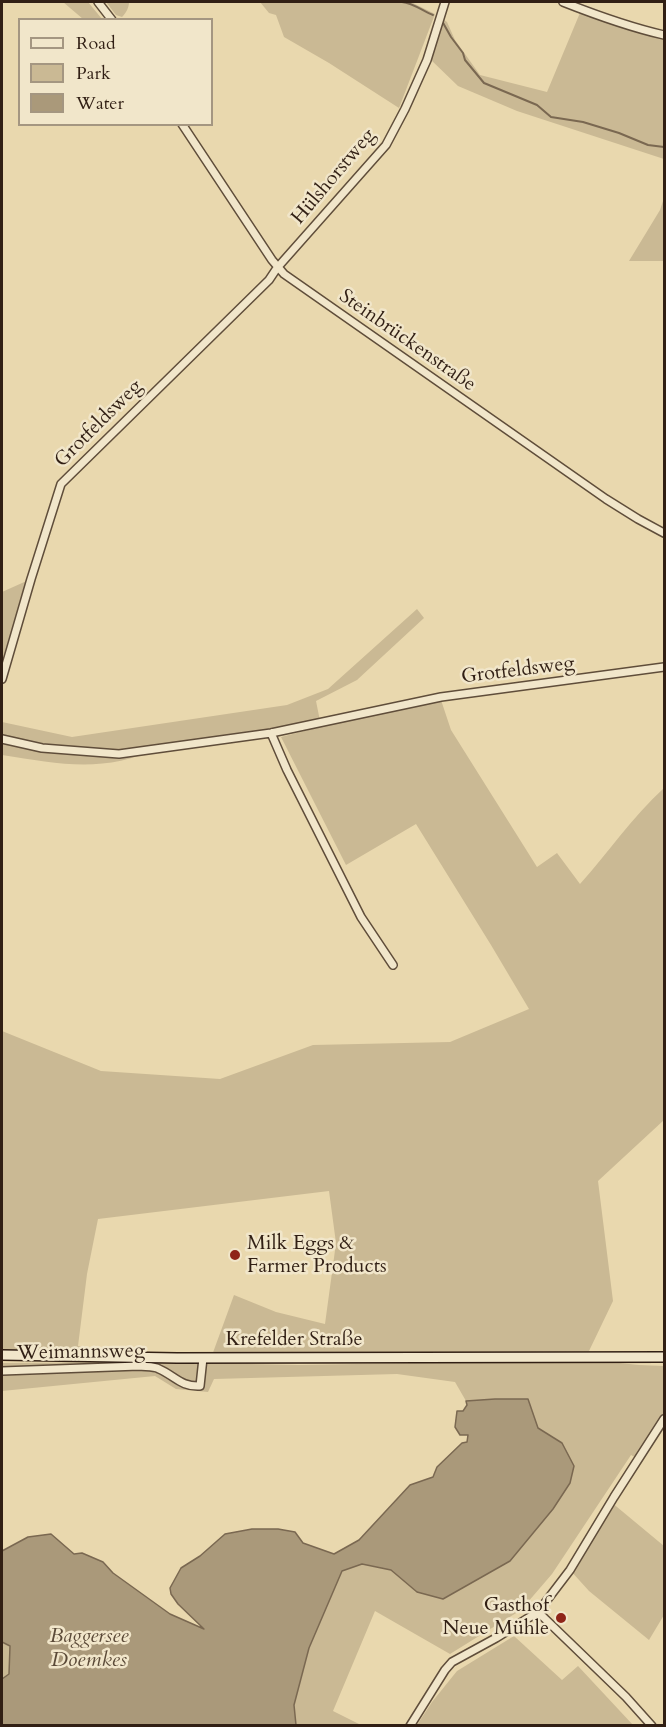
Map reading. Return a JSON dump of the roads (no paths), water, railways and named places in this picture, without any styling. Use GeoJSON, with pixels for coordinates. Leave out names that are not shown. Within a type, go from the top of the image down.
{"type":"FeatureCollection","features":[{"type":"Feature","properties":{"kind":"main road","name":"Krefelder Straße"},"geometry":{"type":"LineString","coordinates":[[2,1355],[203,1358],[664,1357]]}},
{"type":"Feature","properties":{"kind":"street"},"geometry":{"type":"LineString","coordinates":[[98,2],[110,18]]}},
{"type":"Feature","properties":{"kind":"street","name":"Hülshorstweg"},"geometry":{"type":"LineString","coordinates":[[277,268],[386,145],[427,60],[445,2]]}},
{"type":"Feature","properties":{"kind":"street"},"geometry":{"type":"LineString","coordinates":[[563,2],[603,18],[664,35]]}},
{"type":"Feature","properties":{"kind":"street","name":"Steinbrückenstraße"},"geometry":{"type":"LineString","coordinates":[[183,126],[277,268],[606,499],[664,533]]}},
{"type":"Feature","properties":{"kind":"street","name":"Grotfeldsweg"},"geometry":{"type":"LineString","coordinates":[[2,679],[61,484],[269,280],[277,268]]}},
{"type":"Feature","properties":{"kind":"street","name":"Grotfeldsweg"},"geometry":{"type":"LineString","coordinates":[[2,739],[42,748],[119,754],[271,733],[441,698],[664,667]]}},
{"type":"Feature","properties":{"kind":"street"},"geometry":{"type":"LineString","coordinates":[[271,733],[287,770],[361,916],[393,964]]}},
{"type":"Feature","properties":{"kind":"street","name":"Weimannsweg"},"geometry":{"type":"LineString","coordinates":[[2,1371],[139,1366],[158,1368],[192,1387],[200,1386],[203,1358]]}},
{"type":"Feature","properties":{"kind":"street"},"geometry":{"type":"LineString","coordinates":[[410,1725],[452,1662],[538,1612],[570,1570],[664,1419]]}},
{"type":"Feature","properties":{"kind":"street"},"geometry":{"type":"LineString","coordinates":[[538,1612],[652,1725]]}},
{"type":"Feature","properties":{"kind":"water","name":"Baggersee Doemkes"},"geometry":{"type":"Polygon","coordinates":[[[528,1399],[538,1428],[562,1443],[574,1466],[570,1483],[553,1509],[510,1561],[443,1599],[417,1592],[391,1570],[362,1564],[342,1571],[309,1648],[294,1705],[296,1725],[2,1725],[2,1679],[9,1674],[10,1646],[2,1642],[2,1551],[28,1537],[51,1534],[74,1554],[82,1553],[103,1562],[113,1573],[170,1614],[204,1629],[171,1594],[170,1588],[181,1568],[200,1556],[225,1534],[252,1529],[278,1529],[295,1532],[303,1543],[334,1554],[359,1540],[410,1485],[433,1477],[437,1467],[462,1443],[467,1442],[468,1435],[460,1435],[455,1427],[457,1411],[463,1411],[467,1405],[466,1401],[528,1399]]]}},
{"type":"Feature","properties":{"kind":"waterway"},"geometry":{"type":"LineString","coordinates":[[402,2],[414,5],[433,15]]}},
{"type":"Feature","properties":{"kind":"waterway"},"geometry":{"type":"LineString","coordinates":[[442,21],[463,53],[465,60],[484,83],[537,105],[551,117],[583,122],[648,145],[664,147]]}},
{"type":"Feature","properties":{"kind":"place","name":"Milk Eggs & Farmer Products"},"geometry":{"type":"Point","coordinates":[235,1255]}},
{"type":"Feature","properties":{"kind":"place","name":"Gasthof Neue Mühle"},"geometry":{"type":"Point","coordinates":[561,1618]}}]}
